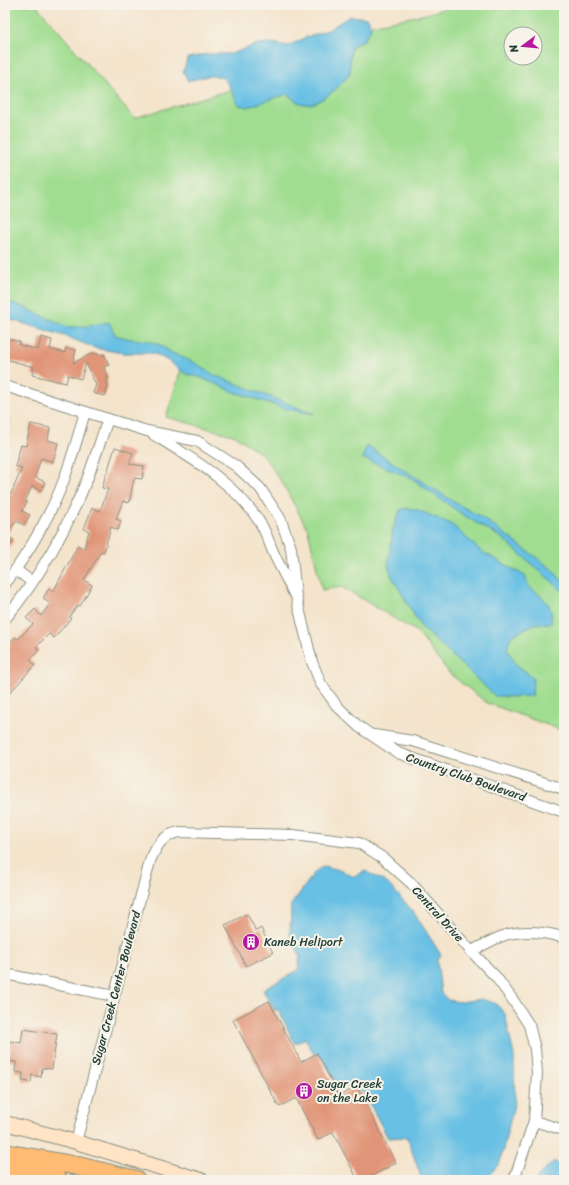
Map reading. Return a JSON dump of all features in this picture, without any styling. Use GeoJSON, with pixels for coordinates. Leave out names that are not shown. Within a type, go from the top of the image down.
{"type":"FeatureCollection","features":[{"type":"Feature","properties":{"kind":"highway"},"geometry":{"type":"LineString","coordinates":[[5,1153],[78,1166],[136,1180]]}},
{"type":"Feature","properties":{"kind":"highway"},"geometry":{"type":"LineString","coordinates":[[5,1167],[58,1180]]}},
{"type":"Feature","properties":{"kind":"main road"},"geometry":{"type":"LineString","coordinates":[[5,1123],[76,1142],[201,1180]]}},
{"type":"Feature","properties":{"kind":"street","name":"Country Club Boulevard"},"geometry":{"type":"LineString","coordinates":[[5,386],[147,431],[198,441],[236,466],[260,488],[280,518],[291,548],[296,596],[312,662],[321,684],[337,706],[358,726],[398,753],[564,812]]}},
{"type":"Feature","properties":{"kind":"street"},"geometry":{"type":"LineString","coordinates":[[5,584],[16,570],[49,513],[64,479],[85,412]]}},
{"type":"Feature","properties":{"kind":"street"},"geometry":{"type":"LineString","coordinates":[[5,619],[32,582],[64,530],[88,478],[108,419]]}},
{"type":"Feature","properties":{"kind":"street","name":"Country Club Boulevard"},"geometry":{"type":"LineString","coordinates":[[147,431],[186,454],[220,479],[243,500],[262,526],[274,554],[296,596]]}},
{"type":"Feature","properties":{"kind":"street"},"geometry":{"type":"LineString","coordinates":[[16,570],[32,582]]}},
{"type":"Feature","properties":{"kind":"street","name":"Country Club Boulevard"},"geometry":{"type":"LineString","coordinates":[[372,735],[413,741],[564,790]]}},
{"type":"Feature","properties":{"kind":"street","name":"Central Drive"},"geometry":{"type":"LineString","coordinates":[[165,837],[179,832],[293,835],[359,842],[383,858],[411,883],[496,977],[513,1000],[528,1025],[535,1048],[537,1073],[534,1121],[514,1180]]}},
{"type":"Feature","properties":{"kind":"street","name":"Sugar Creek Center Boulevard"},"geometry":{"type":"LineString","coordinates":[[76,1142],[150,862],[154,852],[165,837]]}},
{"type":"Feature","properties":{"kind":"street"},"geometry":{"type":"LineString","coordinates":[[472,951],[508,934],[522,932],[564,938]]}},
{"type":"Feature","properties":{"kind":"street"},"geometry":{"type":"LineString","coordinates":[[5,974],[114,996]]}},
{"type":"Feature","properties":{"kind":"street"},"geometry":{"type":"LineString","coordinates":[[534,1121],[564,1130]]}},
{"type":"Feature","properties":{"kind":"green space"},"geometry":{"type":"Polygon","coordinates":[[[5,5],[36,5],[134,118],[250,84],[356,28],[422,15],[458,5],[564,5],[564,731],[487,703],[450,674],[417,632],[342,587],[322,590],[308,530],[283,484],[263,455],[236,436],[166,417],[183,363],[151,347],[15,317],[5,320],[5,5]]]}},
{"type":"Feature","properties":{"kind":"water"},"geometry":{"type":"Polygon","coordinates":[[[350,16],[368,18],[371,29],[364,40],[352,46],[350,74],[335,90],[314,103],[300,103],[287,94],[248,107],[239,105],[229,85],[222,77],[207,76],[188,81],[183,71],[188,58],[208,54],[231,54],[258,44],[270,43],[288,46],[307,37],[328,30],[350,16]]]}},
{"type":"Feature","properties":{"kind":"water"},"geometry":{"type":"Polygon","coordinates":[[[5,301],[21,306],[68,327],[88,326],[109,322],[115,335],[149,341],[160,345],[172,353],[195,363],[214,375],[314,414],[287,409],[237,393],[199,377],[186,374],[165,359],[153,353],[123,353],[95,348],[65,336],[5,318],[5,301]]]}},
{"type":"Feature","properties":{"kind":"water"},"geometry":{"type":"Polygon","coordinates":[[[5,418],[10,420],[5,461],[5,418]]]}},
{"type":"Feature","properties":{"kind":"water"},"geometry":{"type":"Polygon","coordinates":[[[367,446],[454,502],[483,518],[553,570],[564,583],[564,592],[502,538],[463,515],[411,478],[362,458],[367,446]]]}},
{"type":"Feature","properties":{"kind":"water"},"geometry":{"type":"Polygon","coordinates":[[[407,508],[418,510],[451,524],[481,551],[525,576],[529,587],[539,594],[549,605],[552,616],[551,623],[535,624],[511,636],[507,649],[515,663],[533,678],[532,696],[495,696],[421,627],[391,575],[388,564],[393,529],[400,510],[407,508]]]}},
{"type":"Feature","properties":{"kind":"water"},"geometry":{"type":"Polygon","coordinates":[[[323,866],[339,870],[354,877],[365,871],[387,883],[413,911],[441,955],[437,960],[441,993],[448,1000],[460,1002],[481,999],[495,1003],[505,1014],[514,1056],[515,1101],[500,1162],[486,1180],[422,1180],[407,1137],[388,1138],[365,1095],[359,1088],[352,1092],[347,1084],[339,1088],[325,1062],[319,1054],[315,1056],[305,1038],[295,1044],[278,1009],[275,1011],[263,990],[298,970],[300,956],[290,934],[291,905],[315,872],[323,866]]]}},
{"type":"Feature","properties":{"kind":"water"},"geometry":{"type":"Polygon","coordinates":[[[554,1161],[564,1168],[564,1180],[537,1180],[538,1176],[554,1161]]]}},
{"type":"Feature","properties":{"kind":"building"},"geometry":{"type":"Polygon","coordinates":[[[41,337],[52,340],[50,349],[65,353],[66,348],[76,350],[73,363],[93,353],[100,355],[104,354],[109,365],[104,367],[108,377],[108,386],[105,396],[93,393],[96,385],[86,363],[81,379],[68,375],[66,383],[32,375],[34,367],[5,359],[5,338],[20,342],[19,345],[38,350],[41,337]]]}},
{"type":"Feature","properties":{"kind":"building"},"geometry":{"type":"Polygon","coordinates":[[[31,424],[50,428],[48,440],[58,443],[53,462],[41,458],[35,477],[45,482],[41,491],[32,486],[25,502],[27,502],[22,511],[30,515],[24,525],[16,521],[6,535],[14,540],[5,554],[5,498],[8,493],[11,494],[22,468],[15,466],[21,445],[26,446],[31,424]]]}},
{"type":"Feature","properties":{"kind":"building"},"geometry":{"type":"Polygon","coordinates":[[[115,447],[133,453],[129,464],[144,466],[142,479],[134,478],[129,503],[123,501],[116,519],[121,521],[118,530],[111,527],[104,552],[101,551],[84,580],[92,585],[80,606],[78,605],[69,617],[71,618],[54,638],[49,634],[36,647],[39,650],[30,660],[35,665],[5,698],[5,649],[15,637],[18,639],[33,624],[26,618],[35,609],[41,616],[50,604],[44,599],[44,596],[49,589],[53,592],[78,545],[84,549],[89,531],[84,529],[92,508],[100,511],[108,489],[102,488],[115,447]]]}},
{"type":"Feature","properties":{"kind":"building","name":"Kaneb Heliport"},"geometry":{"type":"Polygon","coordinates":[[[247,914],[256,931],[261,928],[273,953],[246,966],[225,925],[247,914]]]}},
{"type":"Feature","properties":{"kind":"building","name":"Sugar Creek on the Lake"},"geometry":{"type":"Polygon","coordinates":[[[269,1001],[301,1062],[317,1053],[339,1096],[357,1087],[396,1163],[364,1180],[358,1180],[333,1132],[318,1140],[296,1098],[279,1107],[233,1020],[269,1001]]]}},
{"type":"Feature","properties":{"kind":"building"},"geometry":{"type":"Polygon","coordinates":[[[23,1029],[57,1034],[52,1069],[42,1068],[41,1077],[32,1075],[31,1082],[22,1081],[23,1073],[15,1072],[16,1062],[8,1061],[11,1041],[21,1043],[23,1029]]]}},
{"type":"Feature","properties":{"kind":"place","name":"Kaneb Heliport"},"geometry":{"type":"Point","coordinates":[251,942]}},
{"type":"Feature","properties":{"kind":"place","name":"Sugar Creek on the Lake"},"geometry":{"type":"Point","coordinates":[304,1091]}}]}
